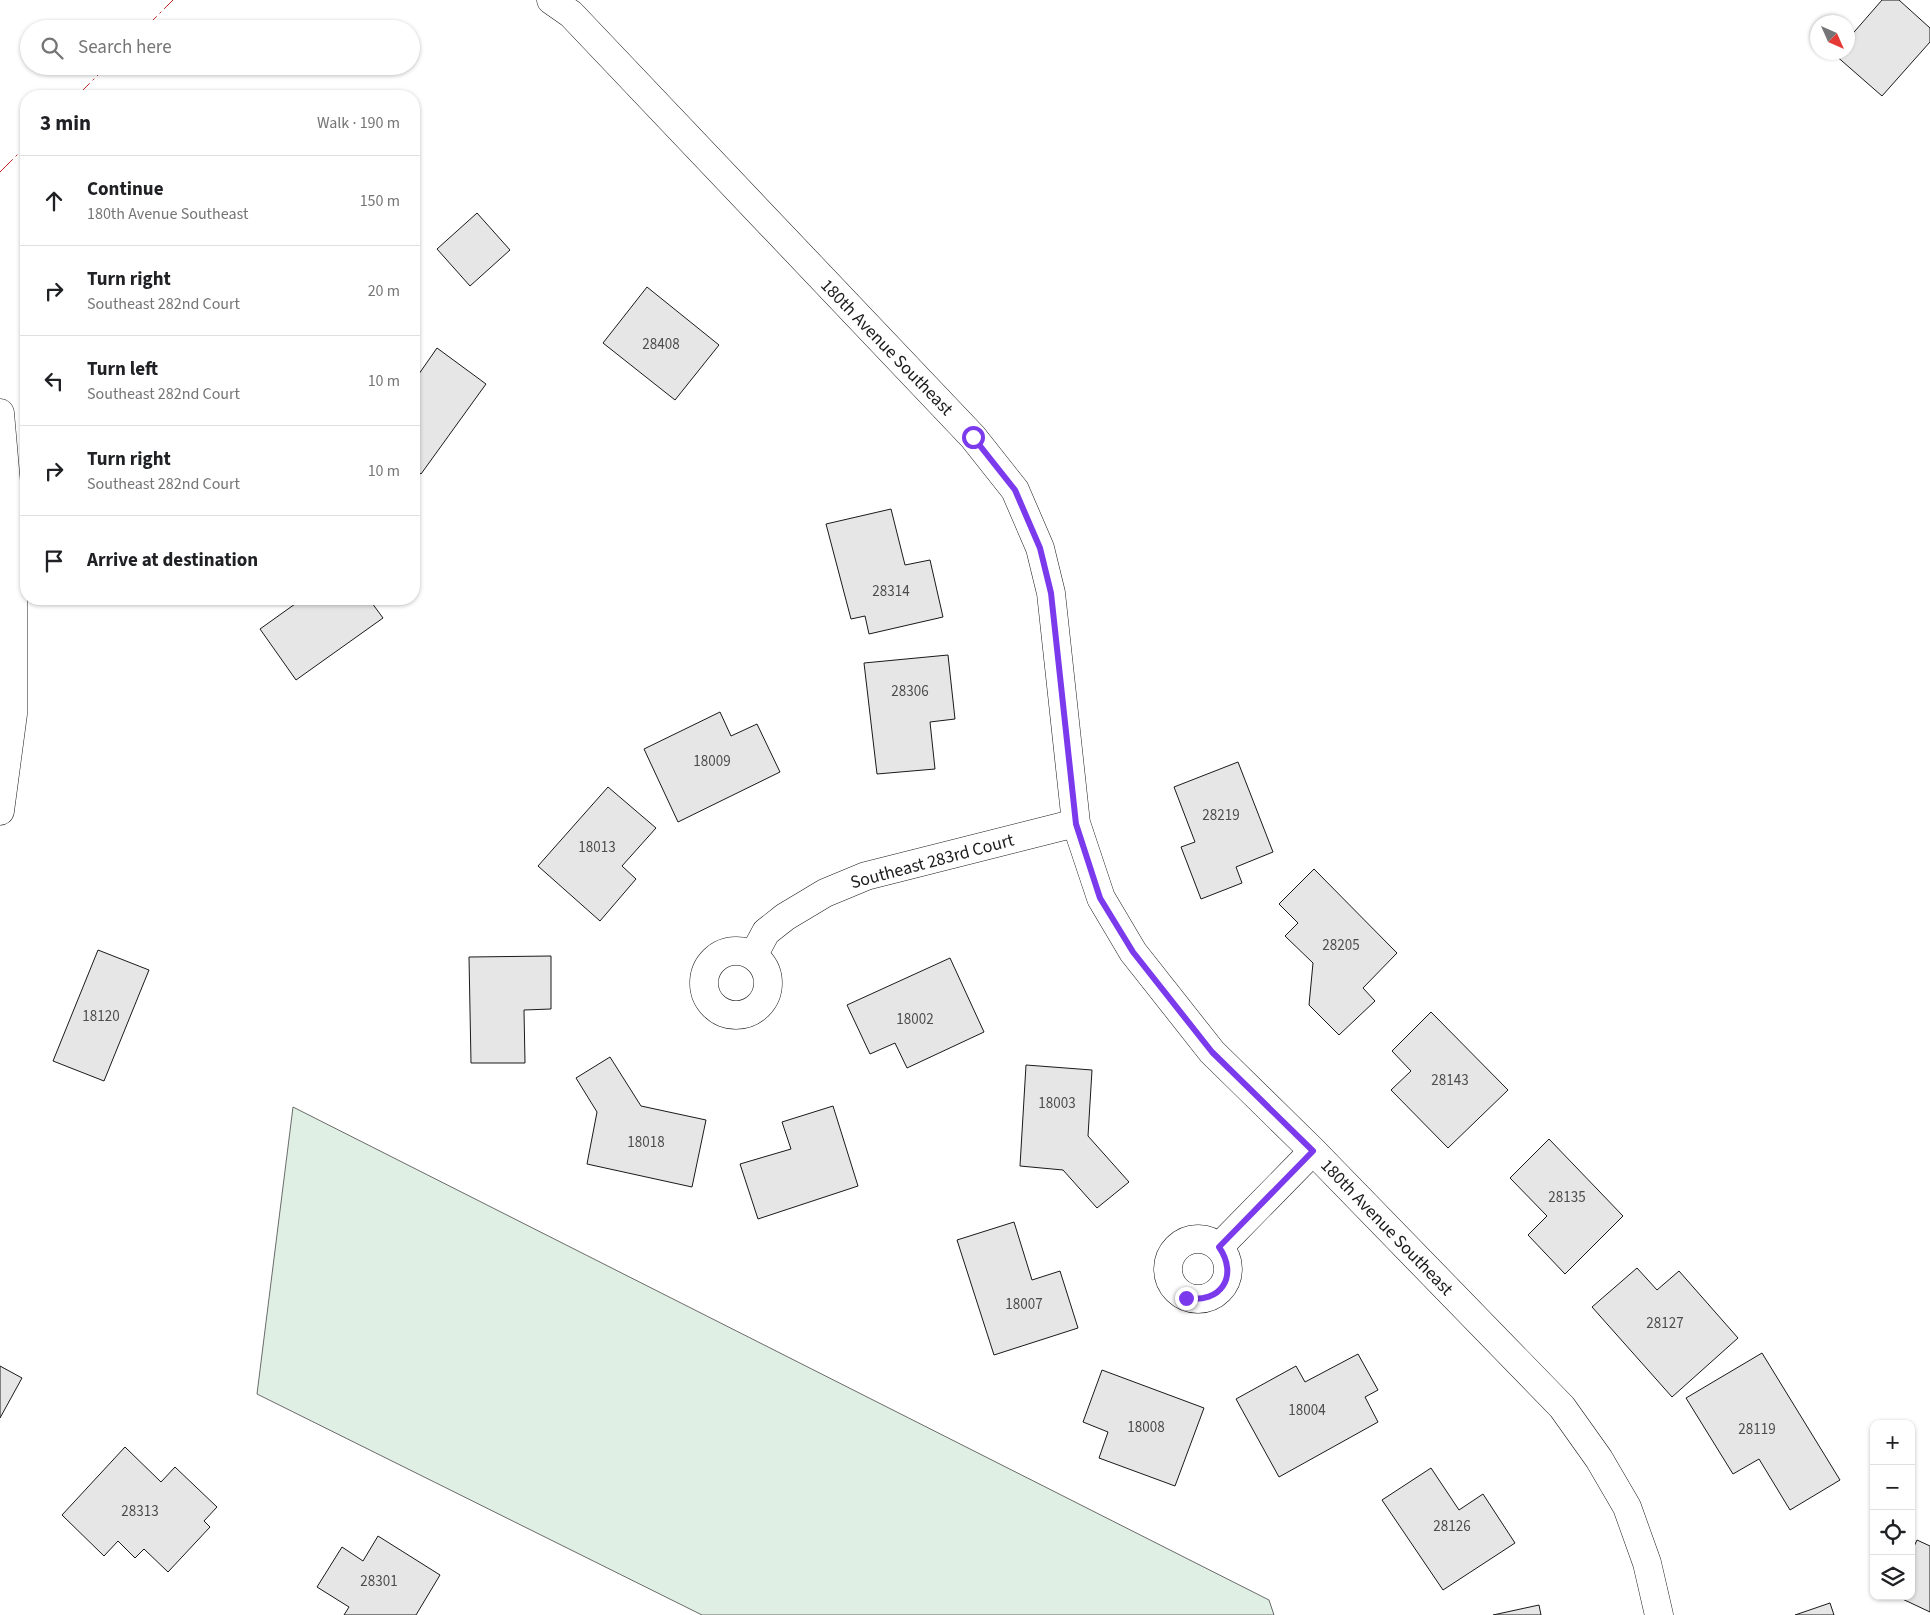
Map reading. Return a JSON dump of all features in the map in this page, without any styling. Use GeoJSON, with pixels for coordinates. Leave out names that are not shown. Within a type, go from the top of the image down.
{"type":"FeatureCollection","features":[{"type":"Feature","properties":{"kind":"street","name":"180th Avenue Southeast"},"geometry":{"type":"LineString","coordinates":[[551,0],[571,14],[973,437],[1015,490],[1040,548],[1051,593],[1076,824],[1100,898],[1133,952],[1212,1052],[1313,1151],[1562,1407],[1599,1459],[1627,1507],[1647,1563],[1659,1615]]}},
{"type":"Feature","properties":{"kind":"street"},"geometry":{"type":"LineString","coordinates":[[0,414],[14,560],[13,714],[0,810]]}},
{"type":"Feature","properties":{"kind":"street","name":"Southeast 283rd Court"},"geometry":{"type":"LineString","coordinates":[[753,956],[766,932],[784,917],[825,893],[866,876],[1076,824]]}},
{"type":"Feature","properties":{"kind":"street"},"geometry":{"type":"LineString","coordinates":[[1219,1247],[1313,1151]]}},
{"type":"Feature","properties":{"kind":"green space"},"geometry":{"type":"Polygon","coordinates":[[[293,1107],[1269,1600],[1274,1615],[702,1615],[257,1394],[293,1107]]]}},
{"type":"Feature","properties":{"kind":"building"},"geometry":{"type":"Polygon","coordinates":[[[1882,0],[1899,0],[1930,28],[1930,42],[1882,96],[1841,60],[1855,60],[1855,31],[1882,0]]]}},
{"type":"Feature","properties":{"kind":"building"},"geometry":{"type":"Polygon","coordinates":[[[477,213],[510,250],[470,286],[437,249],[477,213]]]}},
{"type":"Feature","properties":{"kind":"building"},"geometry":{"type":"Polygon","coordinates":[[[647,287],[719,345],[675,400],[603,343],[647,287]]]}},
{"type":"Feature","properties":{"kind":"building"},"geometry":{"type":"Polygon","coordinates":[[[437,348],[486,384],[421,474],[420,473],[420,372],[437,348]]]}},
{"type":"Feature","properties":{"kind":"building"},"geometry":{"type":"Polygon","coordinates":[[[891,509],[905,565],[930,560],[943,617],[869,634],[865,616],[851,619],[826,524],[891,509]]]}},
{"type":"Feature","properties":{"kind":"building"},"geometry":{"type":"Polygon","coordinates":[[[294,605],[373,605],[383,618],[296,680],[260,629],[294,605]]]}},
{"type":"Feature","properties":{"kind":"building"},"geometry":{"type":"Polygon","coordinates":[[[948,655],[955,719],[930,722],[935,769],[877,774],[864,663],[948,655]]]}},
{"type":"Feature","properties":{"kind":"building"},"geometry":{"type":"Polygon","coordinates":[[[720,712],[731,736],[757,724],[780,772],[678,822],[644,749],[720,712]]]}},
{"type":"Feature","properties":{"kind":"building"},"geometry":{"type":"Polygon","coordinates":[[[1238,762],[1273,852],[1236,867],[1242,883],[1201,899],[1181,847],[1195,842],[1174,787],[1238,762]]]}},
{"type":"Feature","properties":{"kind":"building"},"geometry":{"type":"Polygon","coordinates":[[[608,787],[656,828],[622,866],[636,879],[600,921],[538,866],[608,787]]]}},
{"type":"Feature","properties":{"kind":"building"},"geometry":{"type":"Polygon","coordinates":[[[1314,869],[1397,953],[1363,988],[1375,1001],[1339,1035],[1309,1005],[1313,963],[1285,936],[1298,923],[1279,904],[1314,869]]]}},
{"type":"Feature","properties":{"kind":"building"},"geometry":{"type":"Polygon","coordinates":[[[98,950],[149,970],[104,1081],[53,1061],[98,950]]]}},
{"type":"Feature","properties":{"kind":"building"},"geometry":{"type":"Polygon","coordinates":[[[551,956],[551,1009],[524,1010],[525,1063],[471,1063],[469,957],[551,956]]]}},
{"type":"Feature","properties":{"kind":"building"},"geometry":{"type":"Polygon","coordinates":[[[950,958],[984,1032],[907,1068],[895,1043],[870,1054],[847,1005],[950,958]]]}},
{"type":"Feature","properties":{"kind":"building"},"geometry":{"type":"Polygon","coordinates":[[[1431,1012],[1508,1090],[1448,1148],[1391,1090],[1411,1071],[1392,1051],[1431,1012]]]}},
{"type":"Feature","properties":{"kind":"building"},"geometry":{"type":"Polygon","coordinates":[[[610,1057],[641,1106],[706,1120],[692,1187],[587,1164],[597,1112],[576,1078],[610,1057]]]}},
{"type":"Feature","properties":{"kind":"building"},"geometry":{"type":"Polygon","coordinates":[[[1026,1065],[1092,1070],[1088,1136],[1129,1182],[1097,1208],[1063,1170],[1020,1166],[1026,1065]]]}},
{"type":"Feature","properties":{"kind":"building"},"geometry":{"type":"Polygon","coordinates":[[[833,1106],[858,1186],[758,1219],[740,1164],[791,1149],[782,1122],[833,1106]]]}},
{"type":"Feature","properties":{"kind":"building"},"geometry":{"type":"Polygon","coordinates":[[[1549,1139],[1623,1216],[1565,1274],[1528,1235],[1547,1216],[1510,1178],[1549,1139]]]}},
{"type":"Feature","properties":{"kind":"building"},"geometry":{"type":"Polygon","coordinates":[[[1014,1222],[1032,1280],[1060,1271],[1078,1328],[994,1355],[957,1240],[1014,1222]]]}},
{"type":"Feature","properties":{"kind":"building"},"geometry":{"type":"Polygon","coordinates":[[[1637,1268],[1657,1290],[1679,1271],[1738,1338],[1672,1397],[1592,1307],[1637,1268]]]}},
{"type":"Feature","properties":{"kind":"building"},"geometry":{"type":"Polygon","coordinates":[[[1762,1353],[1840,1480],[1790,1510],[1759,1459],[1733,1474],[1686,1398],[1762,1353]]]}},
{"type":"Feature","properties":{"kind":"building"},"geometry":{"type":"Polygon","coordinates":[[[1358,1354],[1378,1390],[1365,1397],[1378,1422],[1279,1477],[1236,1399],[1296,1366],[1305,1382],[1358,1354]]]}},
{"type":"Feature","properties":{"kind":"building"},"geometry":{"type":"Polygon","coordinates":[[[0,1366],[22,1378],[0,1418],[0,1366]]]}},
{"type":"Feature","properties":{"kind":"building"},"geometry":{"type":"Polygon","coordinates":[[[1102,1370],[1204,1408],[1175,1486],[1099,1458],[1108,1432],[1083,1422],[1102,1370]]]}},
{"type":"Feature","properties":{"kind":"building"},"geometry":{"type":"Polygon","coordinates":[[[125,1447],[161,1482],[175,1467],[217,1507],[204,1521],[210,1527],[168,1572],[144,1549],[135,1558],[118,1541],[104,1556],[62,1515],[125,1447]]]}},
{"type":"Feature","properties":{"kind":"building"},"geometry":{"type":"Polygon","coordinates":[[[1431,1468],[1459,1510],[1483,1494],[1515,1543],[1443,1590],[1382,1500],[1431,1468]]]}},
{"type":"Feature","properties":{"kind":"building"},"geometry":{"type":"Polygon","coordinates":[[[378,1536],[440,1575],[416,1615],[344,1615],[349,1607],[317,1587],[342,1547],[363,1561],[378,1536]]]}},
{"type":"Feature","properties":{"kind":"building"},"geometry":{"type":"Polygon","coordinates":[[[1917,1540],[1930,1546],[1930,1612],[1904,1600],[1915,1600],[1915,1544],[1917,1540]]]}},
{"type":"Feature","properties":{"kind":"building"},"geometry":{"type":"Polygon","coordinates":[[[1830,1603],[1834,1615],[1795,1615],[1830,1603]]]}},
{"type":"Feature","properties":{"kind":"building"},"geometry":{"type":"Polygon","coordinates":[[[1539,1605],[1541,1615],[1493,1615],[1539,1605]]]}},
{"type":"Feature","properties":{"kind":"power"},"geometry":{"type":"LineString","coordinates":[[153,20],[173,0]]}},
{"type":"Feature","properties":{"kind":"power"},"geometry":{"type":"LineString","coordinates":[[83,90],[98,75]]}},
{"type":"Feature","properties":{"kind":"power"},"geometry":{"type":"LineString","coordinates":[[0,172],[20,152]]}},
{"type":"Feature","properties":{"kind":"route"},"geometry":{"type":"LineString","coordinates":[[973,437],[1015,490],[1040,548],[1051,593],[1076,824],[1100,898],[1133,952],[1212,1052],[1313,1151],[1219,1247],[1226,1257],[1228,1269],[1226,1281],[1220,1291],[1210,1297],[1198,1300],[1186,1298]]}}]}
